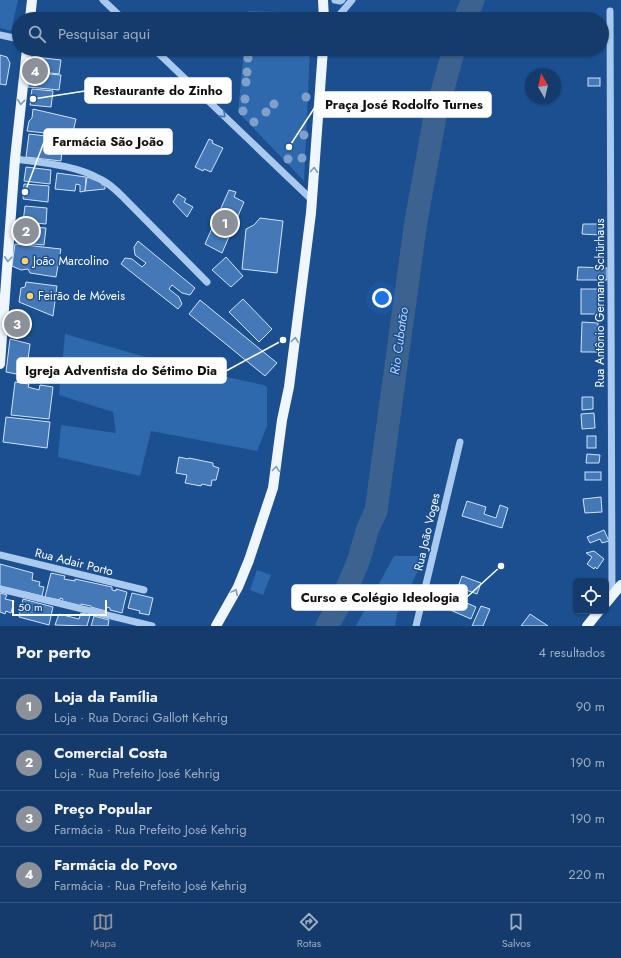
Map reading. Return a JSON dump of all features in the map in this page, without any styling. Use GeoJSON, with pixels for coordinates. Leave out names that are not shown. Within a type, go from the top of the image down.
{"type":"FeatureCollection","features":[{"type":"Feature","properties":{"kind":"main road"},"geometry":{"type":"LineString","coordinates":[[31,12],[32,0]]}},
{"type":"Feature","properties":{"kind":"main road"},"geometry":{"type":"LineString","coordinates":[[323,0],[324,12]]}},
{"type":"Feature","properties":{"kind":"main road"},"geometry":{"type":"LineString","coordinates":[[0,364],[15,159],[26,56]]}},
{"type":"Feature","properties":{"kind":"main road"},"geometry":{"type":"LineString","coordinates":[[216,626],[238,587],[249,560],[273,488],[282,420],[289,387],[312,200],[322,56]]}},
{"type":"Feature","properties":{"kind":"main road"},"geometry":{"type":"LineString","coordinates":[[609,600],[621,585]]}},
{"type":"Feature","properties":{"kind":"main road"},"geometry":{"type":"LineString","coordinates":[[587,626],[597,614]]}},
{"type":"Feature","properties":{"kind":"street"},"geometry":{"type":"LineString","coordinates":[[103,0],[116,12]]}},
{"type":"Feature","properties":{"kind":"street"},"geometry":{"type":"LineString","coordinates":[[335,0],[342,0]]}},
{"type":"Feature","properties":{"kind":"street"},"geometry":{"type":"LineString","coordinates":[[342,12],[352,0]]}},
{"type":"Feature","properties":{"kind":"street","name":"Rua Antônio Germano Schürhaus"},"geometry":{"type":"LineString","coordinates":[[609,600],[610,11]]}},
{"type":"Feature","properties":{"kind":"street"},"geometry":{"type":"LineString","coordinates":[[0,35],[12,38]]}},
{"type":"Feature","properties":{"kind":"street"},"geometry":{"type":"LineString","coordinates":[[161,56],[312,200]]}},
{"type":"Feature","properties":{"kind":"street"},"geometry":{"type":"LineString","coordinates":[[15,159],[75,169],[100,179],[110,185],[207,282]]}},
{"type":"Feature","properties":{"kind":"street","name":"Rua João Voges"},"geometry":{"type":"LineString","coordinates":[[416,626],[460,442]]}},
{"type":"Feature","properties":{"kind":"street","name":"Rua Adair Porto"},"geometry":{"type":"LineString","coordinates":[[0,555],[144,590]]}},
{"type":"Feature","properties":{"kind":"street"},"geometry":{"type":"LineString","coordinates":[[0,589],[152,626]]}},
{"type":"Feature","properties":{"kind":"shaded area"},"geometry":{"type":"Polygon","coordinates":[[[0,0],[18,0],[15,12],[12,12],[11,31],[0,28],[0,0]]]}},
{"type":"Feature","properties":{"kind":"shaded area"},"geometry":{"type":"Polygon","coordinates":[[[248,11],[280,12],[248,12],[248,11]]]}},
{"type":"Feature","properties":{"kind":"shaded area"},"geometry":{"type":"Polygon","coordinates":[[[243,56],[310,56],[304,181],[238,112],[243,56]]]}},
{"type":"Feature","properties":{"kind":"shaded area"},"geometry":{"type":"Polygon","coordinates":[[[65,334],[184,368],[264,385],[267,387],[267,426],[257,451],[151,431],[140,476],[58,457],[61,425],[116,433],[113,412],[59,395],[65,334]]]}},
{"type":"Feature","properties":{"kind":"shaded area"},"geometry":{"type":"Polygon","coordinates":[[[394,556],[425,556],[397,614],[395,626],[356,626],[394,556]]]}},
{"type":"Feature","properties":{"kind":"shaded area"},"geometry":{"type":"Polygon","coordinates":[[[257,570],[271,575],[263,595],[250,590],[257,570]]]}},
{"type":"Feature","properties":{"kind":"building"},"geometry":{"type":"Polygon","coordinates":[[[0,55],[7,57],[10,63],[6,85],[0,84],[0,55]]]}},
{"type":"Feature","properties":{"kind":"building"},"geometry":{"type":"Polygon","coordinates":[[[35,57],[61,60],[59,74],[34,71],[35,57]]]}},
{"type":"Feature","properties":{"kind":"building"},"geometry":{"type":"Polygon","coordinates":[[[29,73],[61,75],[59,90],[28,87],[29,73]]]}},
{"type":"Feature","properties":{"kind":"building"},"geometry":{"type":"Polygon","coordinates":[[[588,78],[600,78],[600,86],[588,86],[588,78]]]}},
{"type":"Feature","properties":{"kind":"building"},"geometry":{"type":"Polygon","coordinates":[[[32,89],[53,91],[51,107],[30,105],[32,89]]]}},
{"type":"Feature","properties":{"kind":"building"},"geometry":{"type":"Polygon","coordinates":[[[33,109],[76,119],[72,136],[27,131],[29,121],[32,118],[33,109]]]}},
{"type":"Feature","properties":{"kind":"building"},"geometry":{"type":"Polygon","coordinates":[[[29,134],[63,138],[61,161],[26,157],[29,134]]]}},
{"type":"Feature","properties":{"kind":"building"},"geometry":{"type":"Polygon","coordinates":[[[209,139],[213,141],[212,143],[223,148],[211,172],[204,169],[203,171],[195,167],[209,139]]]}},
{"type":"Feature","properties":{"kind":"building"},"geometry":{"type":"Polygon","coordinates":[[[26,167],[51,170],[50,184],[24,181],[26,167]]]}},
{"type":"Feature","properties":{"kind":"building"},"geometry":{"type":"Polygon","coordinates":[[[57,173],[86,177],[85,191],[80,192],[80,185],[76,184],[75,191],[55,189],[57,173]]]}},
{"type":"Feature","properties":{"kind":"building"},"geometry":{"type":"Polygon","coordinates":[[[87,177],[102,183],[102,185],[105,185],[105,189],[85,191],[87,177]]]}},
{"type":"Feature","properties":{"kind":"building"},"geometry":{"type":"Polygon","coordinates":[[[24,184],[49,186],[48,202],[23,199],[24,184]]]}},
{"type":"Feature","properties":{"kind":"building"},"geometry":{"type":"Polygon","coordinates":[[[229,190],[236,192],[234,197],[244,202],[222,253],[205,244],[229,190]]]}},
{"type":"Feature","properties":{"kind":"building"},"geometry":{"type":"Polygon","coordinates":[[[178,194],[186,199],[184,202],[193,207],[187,217],[173,202],[178,194]]]}},
{"type":"Feature","properties":{"kind":"building"},"geometry":{"type":"Polygon","coordinates":[[[25,206],[47,208],[46,224],[23,222],[25,206]]]}},
{"type":"Feature","properties":{"kind":"building"},"geometry":{"type":"Polygon","coordinates":[[[260,218],[283,221],[277,273],[242,269],[246,229],[254,225],[260,218]]]}},
{"type":"Feature","properties":{"kind":"building"},"geometry":{"type":"Polygon","coordinates":[[[583,224],[601,224],[600,235],[582,234],[583,224]]]}},
{"type":"Feature","properties":{"kind":"building"},"geometry":{"type":"Polygon","coordinates":[[[23,226],[46,228],[44,245],[22,243],[23,226]]]}},
{"type":"Feature","properties":{"kind":"building"},"geometry":{"type":"Polygon","coordinates":[[[138,241],[195,288],[190,295],[182,293],[172,285],[169,289],[179,297],[182,304],[178,309],[121,264],[125,258],[132,259],[142,267],[146,263],[135,255],[134,247],[138,241]]]}},
{"type":"Feature","properties":{"kind":"building"},"geometry":{"type":"Polygon","coordinates":[[[15,244],[61,249],[56,277],[30,273],[28,269],[21,270],[12,266],[15,244]]]}},
{"type":"Feature","properties":{"kind":"building"},"geometry":{"type":"Polygon","coordinates":[[[226,257],[243,276],[231,287],[212,270],[226,257]]]}},
{"type":"Feature","properties":{"kind":"building"},"geometry":{"type":"Polygon","coordinates":[[[578,267],[607,268],[607,280],[577,280],[578,267]]]}},
{"type":"Feature","properties":{"kind":"building"},"geometry":{"type":"Polygon","coordinates":[[[26,282],[57,286],[53,316],[19,302],[21,288],[25,287],[26,282]]]}},
{"type":"Feature","properties":{"kind":"building"},"geometry":{"type":"Polygon","coordinates":[[[581,289],[600,289],[600,314],[581,314],[581,289]]]}},
{"type":"Feature","properties":{"kind":"building"},"geometry":{"type":"Polygon","coordinates":[[[243,299],[272,329],[259,342],[229,312],[243,299]]]}},
{"type":"Feature","properties":{"kind":"building"},"geometry":{"type":"Polygon","coordinates":[[[200,300],[277,363],[265,376],[189,314],[200,300]]]}},
{"type":"Feature","properties":{"kind":"building"},"geometry":{"type":"Polygon","coordinates":[[[582,322],[598,323],[598,352],[581,352],[582,322]]]}},
{"type":"Feature","properties":{"kind":"building"},"geometry":{"type":"Polygon","coordinates":[[[10,339],[30,344],[28,359],[50,363],[48,380],[6,372],[10,339]]]}},
{"type":"Feature","properties":{"kind":"building"},"geometry":{"type":"Polygon","coordinates":[[[15,382],[29,384],[28,387],[39,390],[40,385],[53,387],[49,419],[11,415],[15,382]]]}},
{"type":"Feature","properties":{"kind":"building"},"geometry":{"type":"Polygon","coordinates":[[[582,397],[593,397],[593,409],[582,410],[582,397]]]}},
{"type":"Feature","properties":{"kind":"building"},"geometry":{"type":"Polygon","coordinates":[[[594,413],[595,428],[582,429],[581,414],[594,413]]]}},
{"type":"Feature","properties":{"kind":"building"},"geometry":{"type":"Polygon","coordinates":[[[6,417],[50,422],[47,448],[3,442],[6,417]]]}},
{"type":"Feature","properties":{"kind":"building"},"geometry":{"type":"Polygon","coordinates":[[[587,436],[596,436],[596,448],[587,448],[587,436]]]}},
{"type":"Feature","properties":{"kind":"building"},"geometry":{"type":"Polygon","coordinates":[[[587,454],[600,455],[599,463],[586,463],[587,454]]]}},
{"type":"Feature","properties":{"kind":"building"},"geometry":{"type":"Polygon","coordinates":[[[179,457],[213,463],[213,466],[219,468],[216,480],[212,480],[211,486],[185,483],[187,475],[176,473],[179,457]]]}},
{"type":"Feature","properties":{"kind":"building"},"geometry":{"type":"Polygon","coordinates":[[[585,472],[601,472],[601,480],[585,480],[585,472]]]}},
{"type":"Feature","properties":{"kind":"building"},"geometry":{"type":"Polygon","coordinates":[[[601,497],[602,512],[585,513],[583,499],[601,497]]]}},
{"type":"Feature","properties":{"kind":"building"},"geometry":{"type":"Polygon","coordinates":[[[467,501],[486,507],[484,514],[496,518],[500,505],[508,508],[502,528],[462,516],[467,501]]]}},
{"type":"Feature","properties":{"kind":"building"},"geometry":{"type":"Polygon","coordinates":[[[604,530],[609,541],[602,543],[600,539],[590,543],[587,537],[604,530]]]}},
{"type":"Feature","properties":{"kind":"building"},"geometry":{"type":"Polygon","coordinates":[[[594,551],[604,559],[597,569],[595,567],[594,569],[587,564],[592,557],[586,553],[594,551]]]}},
{"type":"Feature","properties":{"kind":"building"},"geometry":{"type":"Polygon","coordinates":[[[0,564],[33,573],[32,580],[40,582],[39,586],[44,587],[42,596],[0,586],[0,564]]]}},
{"type":"Feature","properties":{"kind":"building"},"geometry":{"type":"Polygon","coordinates":[[[51,573],[65,576],[64,579],[75,581],[75,579],[112,587],[112,590],[116,591],[116,589],[127,592],[122,613],[110,610],[110,608],[107,607],[106,611],[91,606],[81,604],[81,606],[62,601],[63,599],[60,598],[60,600],[45,597],[51,573]]]}},
{"type":"Feature","properties":{"kind":"building"},"geometry":{"type":"Polygon","coordinates":[[[462,576],[481,583],[477,594],[458,587],[462,576]]]}},
{"type":"Feature","properties":{"kind":"building"},"geometry":{"type":"Polygon","coordinates":[[[0,593],[7,595],[5,599],[14,601],[11,613],[6,611],[5,614],[0,612],[0,593]]]}},
{"type":"Feature","properties":{"kind":"building"},"geometry":{"type":"Polygon","coordinates":[[[132,593],[153,598],[149,615],[139,613],[140,611],[128,608],[132,593]]]}},
{"type":"Feature","properties":{"kind":"building"},"geometry":{"type":"Polygon","coordinates":[[[453,597],[476,607],[471,619],[448,609],[453,597]]]}},
{"type":"Feature","properties":{"kind":"building"},"geometry":{"type":"Polygon","coordinates":[[[23,599],[53,607],[49,625],[19,617],[23,599]]]}},
{"type":"Feature","properties":{"kind":"building"},"geometry":{"type":"Polygon","coordinates":[[[481,606],[490,609],[483,626],[472,626],[481,606]]]}},
{"type":"Feature","properties":{"kind":"building"},"geometry":{"type":"Polygon","coordinates":[[[81,613],[90,615],[87,626],[55,625],[59,614],[79,619],[81,613]]]}},
{"type":"Feature","properties":{"kind":"building"},"geometry":{"type":"Polygon","coordinates":[[[530,614],[548,626],[521,626],[530,614]]]}},
{"type":"Feature","properties":{"kind":"building"},"geometry":{"type":"Polygon","coordinates":[[[94,616],[109,620],[108,626],[91,626],[94,616]]]}},
{"type":"Feature","properties":{"kind":"waterway","name":"Rio Cubatão"},"geometry":{"type":"LineString","coordinates":[[468,12],[473,0]]}},
{"type":"Feature","properties":{"kind":"waterway","name":"Rio Cubatão"},"geometry":{"type":"LineString","coordinates":[[327,626],[342,600],[358,562],[368,528],[376,511],[416,221],[435,117],[452,56]]}},
{"type":"Feature","properties":{"kind":"place","name":"Farmácia do Povo"},"geometry":{"type":"Point","coordinates":[35,71]}},
{"type":"Feature","properties":{"kind":"place","name":"Restaurante do Zinho"},"geometry":{"type":"Point","coordinates":[33,99]}},
{"type":"Feature","properties":{"kind":"place","name":"Praça José Rodolfo Turnes"},"geometry":{"type":"Point","coordinates":[289,147]}},
{"type":"Feature","properties":{"kind":"place","name":"Farmácia São João"},"geometry":{"type":"Point","coordinates":[25,192]}},
{"type":"Feature","properties":{"kind":"place","name":"Loja da Família"},"geometry":{"type":"Point","coordinates":[225,223]}},
{"type":"Feature","properties":{"kind":"place","name":"Comercial Costa"},"geometry":{"type":"Point","coordinates":[26,231]}},
{"type":"Feature","properties":{"kind":"place","name":"João Marcolino"},"geometry":{"type":"Point","coordinates":[25,261]}},
{"type":"Feature","properties":{"kind":"place","name":"Feirão de Móveis"},"geometry":{"type":"Point","coordinates":[30,296]}},
{"type":"Feature","properties":{"kind":"place","name":"Preço Popular"},"geometry":{"type":"Point","coordinates":[17,324]}},
{"type":"Feature","properties":{"kind":"place","name":"Igreja Adventista do Sétimo Dia"},"geometry":{"type":"Point","coordinates":[283,340]}},
{"type":"Feature","properties":{"kind":"place","name":"Curso e Colégio Ideologia"},"geometry":{"type":"Point","coordinates":[501,566]}}]}
